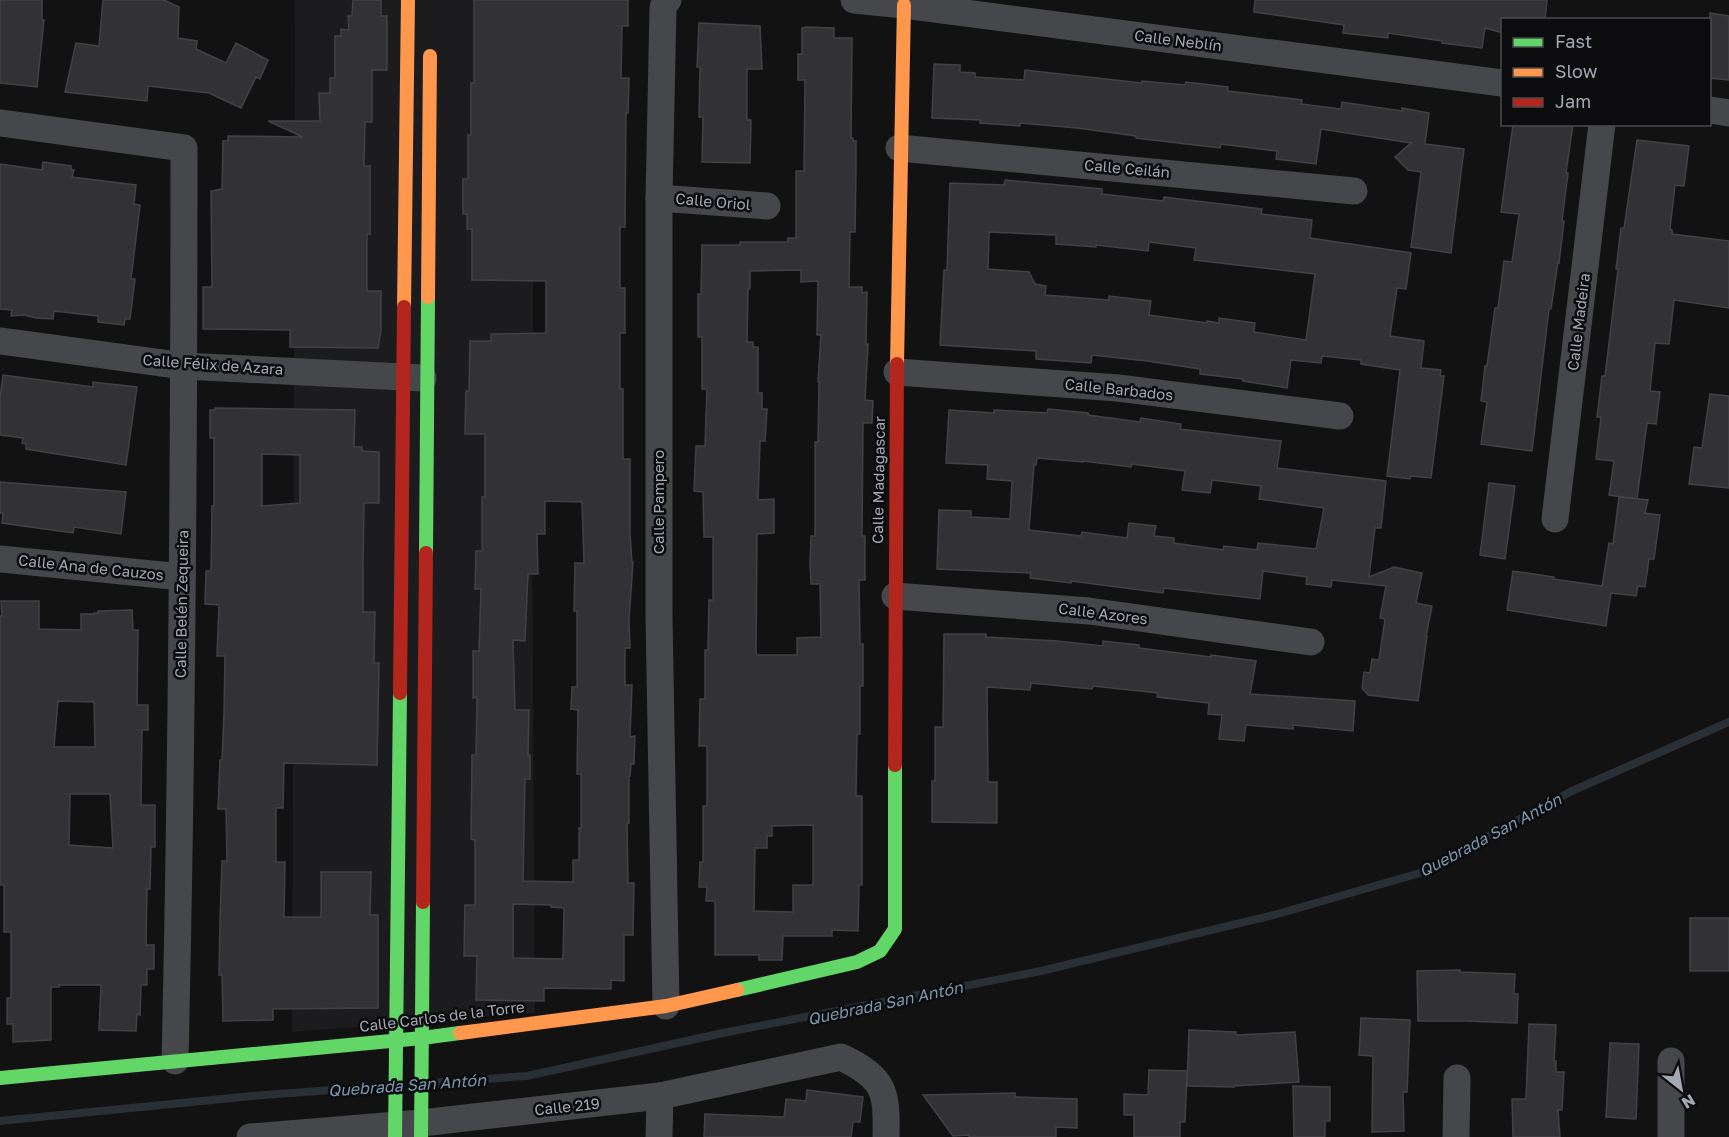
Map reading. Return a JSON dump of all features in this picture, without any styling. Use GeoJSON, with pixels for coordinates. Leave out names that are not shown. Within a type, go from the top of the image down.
{"type":"FeatureCollection","features":[{"type":"Feature","properties":{"kind":"street"},"geometry":{"type":"LineString","coordinates":[[408,0],[415,377],[422,1038],[408,1130]]}},
{"type":"Feature","properties":{"kind":"street","name":"Calle Pampero"},"geometry":{"type":"LineString","coordinates":[[666,1006],[659,616],[659,198],[663,7],[668,0]]}},
{"type":"Feature","properties":{"kind":"street","name":"Calle Neblín"},"geometry":{"type":"LineString","coordinates":[[854,0],[1501,83]]}},
{"type":"Feature","properties":{"kind":"street","name":"Calle Madagascar"},"geometry":{"type":"LineString","coordinates":[[880,951],[895,928],[899,148],[904,5]]}},
{"type":"Feature","properties":{"kind":"street"},"geometry":{"type":"LineString","coordinates":[[408,1130],[396,1040],[415,377],[430,47]]}},
{"type":"Feature","properties":{"kind":"street"},"geometry":{"type":"LineString","coordinates":[[1711,110],[1729,113]]}},
{"type":"Feature","properties":{"kind":"street","name":"Calle Belén Zequeira"},"geometry":{"type":"LineString","coordinates":[[0,123],[184,148],[182,577],[175,1061]]}},
{"type":"Feature","properties":{"kind":"street","name":"Calle Madeira"},"geometry":{"type":"LineString","coordinates":[[1555,519],[1602,126]]}},
{"type":"Feature","properties":{"kind":"street","name":"Calle Ceilán"},"geometry":{"type":"LineString","coordinates":[[899,148],[1354,191]]}},
{"type":"Feature","properties":{"kind":"street","name":"Calle Oriol"},"geometry":{"type":"LineString","coordinates":[[659,198],[767,206]]}},
{"type":"Feature","properties":{"kind":"street","name":"Calle Félix de Azara"},"geometry":{"type":"LineString","coordinates":[[0,341],[184,366],[415,377]]}},
{"type":"Feature","properties":{"kind":"street","name":"Calle Barbados"},"geometry":{"type":"LineString","coordinates":[[897,372],[1118,388],[1340,416]]}},
{"type":"Feature","properties":{"kind":"street","name":"Calle Ana de Cauzos"},"geometry":{"type":"LineString","coordinates":[[0,559],[182,577]]}},
{"type":"Feature","properties":{"kind":"street","name":"Calle Azores"},"geometry":{"type":"LineString","coordinates":[[895,596],[1089,611],[1311,642]]}},
{"type":"Feature","properties":{"kind":"street","name":"Calle Carlos de la Torre"},"geometry":{"type":"LineString","coordinates":[[0,1078],[422,1038],[666,1006],[857,962],[880,951]]}},
{"type":"Feature","properties":{"kind":"street","name":"Calle 219"},"geometry":{"type":"LineString","coordinates":[[250,1137],[408,1130],[660,1096],[841,1057],[859,1065],[874,1078],[883,1091],[886,1108],[885,1137]]}},
{"type":"Feature","properties":{"kind":"street"},"geometry":{"type":"LineString","coordinates":[[1671,1061],[1671,1137]]}},
{"type":"Feature","properties":{"kind":"street"},"geometry":{"type":"LineString","coordinates":[[1456,1078],[1456,1137]]}},
{"type":"Feature","properties":{"kind":"street"},"geometry":{"type":"LineString","coordinates":[[659,1137],[660,1096]]}},
{"type":"Feature","properties":{"kind":"shaded area"},"geometry":{"type":"Polygon","coordinates":[[[295,0],[555,0],[538,60],[533,293],[535,1013],[292,1032],[295,0]]]}},
{"type":"Feature","properties":{"kind":"building"},"geometry":{"type":"Polygon","coordinates":[[[0,0],[42,0],[42,20],[44,20],[37,87],[0,83],[0,0]]]}},
{"type":"Feature","properties":{"kind":"building"},"geometry":{"type":"Polygon","coordinates":[[[103,0],[164,0],[179,7],[178,38],[197,41],[196,49],[226,63],[236,43],[268,60],[260,79],[256,77],[241,108],[209,93],[148,86],[147,101],[65,92],[76,43],[99,46],[103,0]]]}},
{"type":"Feature","properties":{"kind":"building"},"geometry":{"type":"Polygon","coordinates":[[[353,0],[381,0],[381,16],[387,16],[387,70],[372,70],[372,122],[365,122],[364,166],[370,166],[367,291],[381,291],[381,330],[378,348],[290,347],[290,330],[203,329],[203,287],[212,287],[211,191],[222,189],[223,141],[228,141],[228,136],[303,137],[268,121],[320,121],[319,93],[330,93],[330,78],[335,78],[335,36],[341,36],[341,29],[349,30],[348,16],[352,16],[353,0]]]}},
{"type":"Feature","properties":{"kind":"building"},"geometry":{"type":"Polygon","coordinates":[[[474,0],[628,0],[628,26],[622,26],[621,78],[629,78],[628,113],[626,113],[625,227],[620,227],[620,288],[625,288],[625,333],[620,333],[620,389],[623,389],[623,459],[630,459],[630,534],[633,562],[629,620],[630,648],[625,648],[625,685],[632,685],[630,737],[635,736],[634,764],[631,764],[629,776],[629,823],[627,823],[628,883],[634,883],[633,935],[624,935],[624,981],[611,980],[611,989],[544,988],[544,1001],[476,1000],[477,956],[464,956],[465,905],[475,905],[475,840],[471,839],[472,755],[476,755],[477,697],[473,698],[473,651],[479,651],[481,589],[475,589],[476,551],[482,551],[482,497],[485,497],[485,434],[465,434],[470,341],[491,341],[491,334],[546,333],[546,281],[472,280],[472,229],[467,229],[467,214],[463,214],[463,179],[468,179],[471,83],[474,83],[474,0]],[[545,501],[545,534],[537,534],[538,574],[528,574],[525,641],[513,640],[515,710],[529,710],[530,779],[525,779],[523,881],[573,882],[573,860],[579,860],[579,828],[581,828],[581,774],[577,774],[578,710],[571,709],[572,687],[577,687],[575,563],[584,563],[582,502],[545,501]],[[513,904],[513,958],[563,959],[564,908],[551,907],[551,905],[513,904]]]}},
{"type":"Feature","properties":{"kind":"building"},"geometry":{"type":"Polygon","coordinates":[[[1255,0],[1547,0],[1545,18],[1501,18],[1501,32],[1485,28],[1482,48],[1388,33],[1388,38],[1343,33],[1344,25],[1254,12],[1255,0]]]}},
{"type":"Feature","properties":{"kind":"building"},"geometry":{"type":"Polygon","coordinates":[[[1710,13],[1729,16],[1729,80],[1711,78],[1710,13]]]}},
{"type":"Feature","properties":{"kind":"building"},"geometry":{"type":"Polygon","coordinates":[[[699,23],[760,26],[762,69],[747,69],[747,120],[751,120],[750,163],[702,162],[703,117],[699,117],[700,67],[697,67],[699,23]]]}},
{"type":"Feature","properties":{"kind":"building"},"geometry":{"type":"Polygon","coordinates":[[[802,28],[834,28],[834,38],[852,38],[851,138],[856,141],[856,168],[855,232],[850,232],[849,287],[862,287],[862,293],[867,292],[866,344],[868,344],[865,400],[873,401],[872,423],[863,423],[862,536],[865,536],[865,580],[859,580],[863,686],[860,686],[856,796],[862,796],[862,885],[859,885],[858,931],[832,930],[832,936],[783,936],[782,960],[759,960],[759,955],[715,955],[715,901],[706,901],[707,887],[699,887],[700,862],[703,862],[703,806],[707,806],[707,746],[699,746],[700,699],[705,699],[705,650],[708,650],[709,600],[713,600],[713,537],[704,537],[703,492],[694,491],[696,446],[705,446],[707,389],[702,389],[702,337],[698,337],[698,294],[701,294],[702,245],[788,242],[788,238],[796,238],[796,171],[804,171],[805,80],[798,80],[798,54],[802,54],[802,28]],[[801,270],[750,271],[747,342],[753,342],[753,347],[758,347],[758,393],[762,393],[762,409],[767,409],[765,441],[760,441],[758,500],[774,499],[774,533],[757,534],[757,655],[797,655],[797,638],[821,637],[820,584],[811,584],[810,563],[811,536],[815,536],[815,442],[818,442],[821,335],[817,335],[818,281],[801,282],[801,270]],[[813,825],[772,826],[772,836],[767,836],[767,848],[755,848],[754,911],[793,912],[793,885],[813,885],[813,825]]]}},
{"type":"Feature","properties":{"kind":"building"},"geometry":{"type":"Polygon","coordinates":[[[934,64],[960,65],[960,72],[975,73],[975,77],[1024,80],[1025,70],[1142,83],[1142,81],[1185,85],[1186,82],[1228,87],[1228,91],[1302,100],[1301,104],[1341,109],[1342,102],[1429,113],[1425,144],[1464,149],[1451,253],[1411,247],[1421,172],[1408,170],[1395,157],[1411,143],[1321,129],[1316,164],[1276,159],[1277,151],[1221,144],[1220,148],[1077,128],[1020,123],[1020,126],[980,123],[980,120],[932,118],[934,64]]]}},
{"type":"Feature","properties":{"kind":"building"},"geometry":{"type":"Polygon","coordinates":[[[1513,126],[1573,126],[1566,173],[1568,173],[1559,263],[1551,309],[1549,309],[1532,451],[1481,444],[1487,402],[1481,401],[1485,366],[1487,366],[1495,308],[1498,308],[1504,261],[1512,262],[1519,214],[1501,212],[1513,126]]]}},
{"type":"Feature","properties":{"kind":"building"},"geometry":{"type":"Polygon","coordinates":[[[1637,140],[1689,146],[1684,186],[1675,185],[1670,229],[1672,234],[1729,241],[1729,308],[1674,300],[1669,344],[1655,343],[1650,391],[1660,392],[1656,424],[1647,423],[1637,499],[1609,495],[1614,461],[1596,459],[1601,417],[1597,417],[1602,376],[1605,376],[1621,228],[1624,228],[1637,140]]]}},
{"type":"Feature","properties":{"kind":"building"},"geometry":{"type":"Polygon","coordinates":[[[43,162],[71,166],[71,170],[74,170],[72,177],[136,185],[134,204],[140,205],[131,279],[135,279],[130,319],[125,319],[124,325],[98,322],[98,316],[54,311],[53,319],[36,318],[24,315],[11,316],[12,310],[0,309],[0,164],[42,170],[43,162]]]}},
{"type":"Feature","properties":{"kind":"building"},"geometry":{"type":"Polygon","coordinates":[[[1005,180],[1102,189],[1102,194],[1163,201],[1164,197],[1262,209],[1261,214],[1312,220],[1310,238],[1411,253],[1406,289],[1397,288],[1390,336],[1424,341],[1421,368],[1441,370],[1440,376],[1444,376],[1431,478],[1411,476],[1410,479],[1387,476],[1400,370],[1361,364],[1361,360],[1322,356],[1321,363],[1291,360],[1287,388],[1243,381],[1243,379],[1200,374],[1200,369],[1147,361],[1092,355],[1091,363],[1036,359],[1036,351],[940,345],[944,270],[947,270],[950,183],[1004,185],[1005,180]],[[989,232],[988,269],[1029,272],[1035,284],[1046,286],[1045,295],[1109,300],[1109,296],[1151,301],[1149,315],[1207,323],[1207,321],[1219,323],[1219,318],[1255,323],[1254,332],[1306,340],[1315,274],[1194,260],[1196,248],[1149,242],[1148,251],[1096,245],[1096,247],[1056,244],[1056,235],[989,232]]]}},
{"type":"Feature","properties":{"kind":"building"},"geometry":{"type":"Polygon","coordinates":[[[3,375],[93,387],[93,382],[137,387],[126,465],[26,449],[26,444],[22,443],[23,438],[0,435],[0,398],[3,375]]]}},
{"type":"Feature","properties":{"kind":"building"},"geometry":{"type":"Polygon","coordinates":[[[1710,394],[1729,396],[1729,488],[1689,484],[1694,447],[1702,448],[1710,394]]]}},
{"type":"Feature","properties":{"kind":"building"},"geometry":{"type":"Polygon","coordinates":[[[215,408],[355,410],[354,447],[362,447],[362,451],[379,452],[379,503],[364,503],[363,563],[363,612],[375,612],[374,663],[379,663],[377,765],[284,763],[283,808],[276,808],[276,862],[285,862],[284,917],[321,917],[321,872],[371,872],[370,915],[378,915],[378,1008],[273,1009],[273,1020],[223,1021],[222,975],[219,975],[222,861],[227,861],[226,809],[218,809],[225,656],[217,656],[219,605],[205,604],[206,571],[211,571],[212,506],[214,506],[214,438],[210,438],[210,410],[215,410],[215,408]],[[262,454],[262,506],[300,503],[300,455],[262,454]]]}},
{"type":"Feature","properties":{"kind":"building"},"geometry":{"type":"Polygon","coordinates":[[[1048,409],[1140,422],[1141,418],[1181,424],[1180,429],[1281,441],[1277,468],[1386,481],[1381,528],[1375,528],[1369,577],[1394,567],[1422,573],[1416,603],[1432,606],[1418,701],[1368,695],[1362,688],[1364,672],[1370,673],[1372,659],[1379,660],[1385,619],[1380,618],[1386,586],[1332,580],[1331,587],[1306,584],[1307,577],[1263,571],[1260,599],[1164,588],[1163,593],[1071,581],[1071,583],[1030,578],[1031,573],[937,569],[939,510],[971,511],[971,517],[1010,519],[1012,481],[987,479],[988,465],[946,463],[949,410],[1047,413],[1048,409]],[[1037,458],[1036,465],[1034,465],[1029,530],[1081,536],[1082,532],[1127,538],[1129,523],[1156,526],[1154,536],[1174,538],[1174,543],[1223,550],[1224,546],[1257,550],[1258,543],[1316,549],[1324,508],[1259,499],[1261,486],[1212,480],[1210,493],[1182,490],[1185,471],[1132,464],[1131,467],[1037,458]]]}},
{"type":"Feature","properties":{"kind":"building"},"geometry":{"type":"Polygon","coordinates":[[[0,482],[126,492],[121,534],[74,527],[73,533],[2,523],[0,482]]]}},
{"type":"Feature","properties":{"kind":"building"},"geometry":{"type":"Polygon","coordinates":[[[1489,483],[1515,486],[1505,559],[1480,555],[1489,483]]]}},
{"type":"Feature","properties":{"kind":"building"},"geometry":{"type":"Polygon","coordinates":[[[1619,497],[1648,500],[1645,513],[1660,515],[1654,559],[1649,559],[1645,587],[1638,586],[1636,596],[1611,593],[1606,626],[1507,610],[1513,571],[1602,586],[1609,543],[1613,544],[1619,497]]]}},
{"type":"Feature","properties":{"kind":"building"},"geometry":{"type":"Polygon","coordinates":[[[1,601],[39,601],[39,629],[81,630],[81,614],[132,610],[133,630],[138,630],[137,705],[148,705],[148,730],[142,730],[141,805],[155,805],[155,847],[151,847],[150,889],[147,889],[146,945],[154,945],[154,969],[147,969],[147,985],[141,985],[140,1015],[137,1014],[136,1031],[99,1030],[101,985],[51,987],[51,1040],[13,1042],[13,1024],[7,1024],[7,998],[11,998],[11,932],[4,932],[4,885],[0,885],[0,616],[2,616],[1,601]],[[58,701],[54,747],[95,747],[94,702],[58,701]],[[70,794],[69,845],[113,848],[110,794],[70,794]]]}},
{"type":"Feature","properties":{"kind":"building"},"geometry":{"type":"Polygon","coordinates":[[[944,634],[986,634],[986,637],[1103,646],[1103,641],[1139,645],[1139,648],[1256,661],[1250,694],[1355,701],[1353,731],[1293,725],[1293,729],[1246,725],[1244,741],[1219,739],[1222,715],[1208,714],[1209,703],[1157,697],[1158,693],[1093,686],[1092,689],[1031,683],[1030,690],[987,687],[988,782],[997,782],[997,823],[932,822],[935,727],[943,727],[944,634]]]}},
{"type":"Feature","properties":{"kind":"building"},"geometry":{"type":"Polygon","coordinates":[[[1690,918],[1729,918],[1729,971],[1690,971],[1690,918]]]}},
{"type":"Feature","properties":{"kind":"building"},"geometry":{"type":"Polygon","coordinates":[[[1460,970],[1460,972],[1515,974],[1514,994],[1518,994],[1517,1023],[1418,1021],[1417,971],[1460,970]]]}},
{"type":"Feature","properties":{"kind":"building"},"geometry":{"type":"Polygon","coordinates":[[[1361,1018],[1410,1020],[1407,1092],[1403,1092],[1404,1131],[1372,1132],[1373,1056],[1359,1055],[1361,1018]]]}},
{"type":"Feature","properties":{"kind":"building"},"geometry":{"type":"Polygon","coordinates":[[[1529,1024],[1556,1025],[1554,1061],[1556,1061],[1556,1072],[1564,1072],[1562,1110],[1558,1110],[1560,1137],[1513,1137],[1512,1099],[1526,1099],[1529,1024]]]}},
{"type":"Feature","properties":{"kind":"building"},"geometry":{"type":"Polygon","coordinates":[[[1189,1030],[1236,1032],[1236,1035],[1295,1032],[1299,1082],[1234,1087],[1187,1086],[1189,1030]]]}},
{"type":"Feature","properties":{"kind":"building"},"geometry":{"type":"Polygon","coordinates":[[[1610,1043],[1639,1044],[1636,1119],[1606,1117],[1610,1043]]]}},
{"type":"Feature","properties":{"kind":"building"},"geometry":{"type":"Polygon","coordinates":[[[1149,1070],[1187,1071],[1185,1122],[1180,1122],[1180,1137],[1134,1137],[1134,1115],[1124,1115],[1124,1094],[1148,1095],[1149,1070]]]}},
{"type":"Feature","properties":{"kind":"building"},"geometry":{"type":"Polygon","coordinates":[[[1293,1086],[1330,1087],[1330,1121],[1325,1121],[1325,1137],[1294,1137],[1293,1086]]]}},
{"type":"Feature","properties":{"kind":"building"},"geometry":{"type":"Polygon","coordinates":[[[807,1090],[863,1097],[860,1122],[853,1122],[851,1137],[704,1137],[705,1114],[784,1117],[786,1099],[806,1101],[807,1090]]]}},
{"type":"Feature","properties":{"kind":"building"},"geometry":{"type":"Polygon","coordinates":[[[1015,1093],[1015,1097],[1077,1099],[1077,1128],[1056,1127],[1056,1137],[953,1136],[923,1095],[1015,1093]]]}},
{"type":"Feature","properties":{"kind":"waterway","name":"Quebrada San Antón"},"geometry":{"type":"LineString","coordinates":[[429,1083],[527,1076],[723,1033],[1041,971],[1274,915],[1420,873],[1572,791],[1729,722]]}},
{"type":"Feature","properties":{"kind":"waterway","name":"Quebrada San Antón"},"geometry":{"type":"LineString","coordinates":[[0,1121],[252,1096],[387,1086]]}},
{"type":"Feature","properties":{"kind":"traffic: fast"},"geometry":{"type":"LineString","coordinates":[[426,553],[428,297]]}},
{"type":"Feature","properties":{"kind":"traffic: fast"},"geometry":{"type":"LineString","coordinates":[[395,1137],[400,693]]}},
{"type":"Feature","properties":{"kind":"traffic: fast"},"geometry":{"type":"LineString","coordinates":[[737,990],[857,962],[880,951],[895,929],[895,765]]}},
{"type":"Feature","properties":{"kind":"traffic: fast"},"geometry":{"type":"LineString","coordinates":[[421,1137],[423,902]]}},
{"type":"Feature","properties":{"kind":"traffic: fast"},"geometry":{"type":"LineString","coordinates":[[0,1078],[460,1033]]}},
{"type":"Feature","properties":{"kind":"traffic: slow"},"geometry":{"type":"LineString","coordinates":[[404,307],[408,0]]}},
{"type":"Feature","properties":{"kind":"traffic: slow"},"geometry":{"type":"LineString","coordinates":[[897,364],[904,5]]}},
{"type":"Feature","properties":{"kind":"traffic: slow"},"geometry":{"type":"LineString","coordinates":[[428,297],[430,56]]}},
{"type":"Feature","properties":{"kind":"traffic: slow"},"geometry":{"type":"LineString","coordinates":[[460,1033],[666,1006],[737,990]]}},
{"type":"Feature","properties":{"kind":"traffic: jam"},"geometry":{"type":"LineString","coordinates":[[400,693],[404,307]]}},
{"type":"Feature","properties":{"kind":"traffic: jam"},"geometry":{"type":"LineString","coordinates":[[895,765],[897,364]]}},
{"type":"Feature","properties":{"kind":"traffic: jam"},"geometry":{"type":"LineString","coordinates":[[423,902],[426,553]]}}]}
